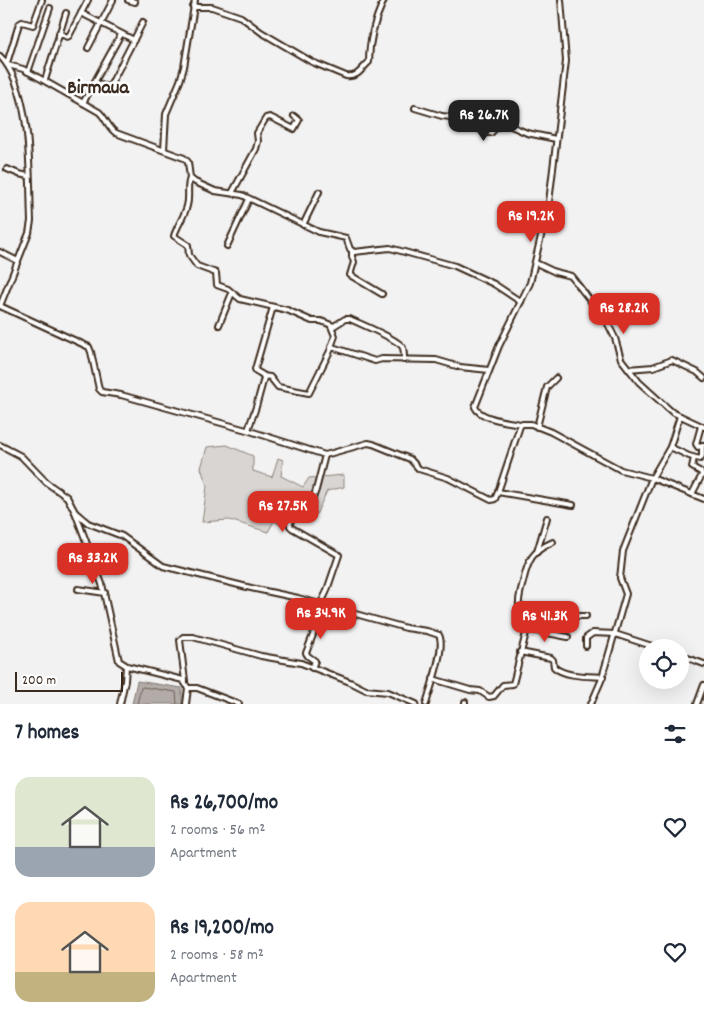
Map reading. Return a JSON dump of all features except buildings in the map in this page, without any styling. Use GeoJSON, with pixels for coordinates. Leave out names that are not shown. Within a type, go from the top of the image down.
{"type":"FeatureCollection","features":[{"type":"Feature","properties":{"kind":"street"},"geometry":{"type":"LineString","coordinates":[[8,64],[19,24],[22,22],[32,25],[42,0]]}},
{"type":"Feature","properties":{"kind":"street"},"geometry":{"type":"LineString","coordinates":[[59,33],[69,36],[88,0]]}},
{"type":"Feature","properties":{"kind":"street"},"geometry":{"type":"LineString","coordinates":[[88,48],[114,0]]}},
{"type":"Feature","properties":{"kind":"street"},"geometry":{"type":"LineString","coordinates":[[128,0],[136,2]]}},
{"type":"Feature","properties":{"kind":"street"},"geometry":{"type":"LineString","coordinates":[[164,150],[166,114],[182,75],[195,0]]}},
{"type":"Feature","properties":{"kind":"street"},"geometry":{"type":"LineString","coordinates":[[194,7],[212,7],[241,17],[312,62],[352,77],[357,75],[369,62],[368,52],[375,22],[384,0]]}},
{"type":"Feature","properties":{"kind":"street"},"geometry":{"type":"LineString","coordinates":[[561,0],[566,60],[550,202],[530,283],[489,370],[476,402],[476,411],[498,420],[537,426],[621,470],[652,478],[704,499]]}},
{"type":"Feature","properties":{"kind":"street"},"geometry":{"type":"LineString","coordinates":[[28,72],[50,8]]}},
{"type":"Feature","properties":{"kind":"street"},"geometry":{"type":"LineString","coordinates":[[44,80],[66,13]]}},
{"type":"Feature","properties":{"kind":"street"},"geometry":{"type":"LineString","coordinates":[[81,13],[134,40]]}},
{"type":"Feature","properties":{"kind":"street"},"geometry":{"type":"LineString","coordinates":[[95,82],[106,87],[110,86],[143,22]]}},
{"type":"Feature","properties":{"kind":"street"},"geometry":{"type":"LineString","coordinates":[[83,103],[121,34]]}},
{"type":"Feature","properties":{"kind":"street"},"geometry":{"type":"LineString","coordinates":[[0,56],[8,64],[14,77],[27,125],[30,226],[0,306],[89,347],[99,389],[102,392],[121,395],[248,430],[325,455],[371,444],[410,460],[419,469],[448,478],[491,500],[495,499],[498,492],[521,424]]}},
{"type":"Feature","properties":{"kind":"street"},"geometry":{"type":"LineString","coordinates":[[8,64],[23,69],[44,80],[99,112],[110,128],[121,135],[179,155],[187,160],[190,178],[188,184],[188,205],[175,233],[175,238],[188,245],[189,255],[199,267],[216,273],[217,285],[228,289],[244,300],[287,310],[312,321],[321,321],[331,326],[337,325],[345,319],[350,319],[391,338],[403,346],[404,360]]}},
{"type":"Feature","properties":{"kind":"street"},"geometry":{"type":"LineString","coordinates":[[415,108],[442,116],[459,118],[487,133],[492,133],[499,124],[504,123],[534,135],[556,139]]}},
{"type":"Feature","properties":{"kind":"street"},"geometry":{"type":"LineString","coordinates":[[232,193],[256,149],[258,132],[266,118],[270,117],[294,129],[299,120],[294,116]]}},
{"type":"Feature","properties":{"kind":"street"},"geometry":{"type":"LineString","coordinates":[[7,169],[28,176]]}},
{"type":"Feature","properties":{"kind":"street"},"geometry":{"type":"LineString","coordinates":[[190,178],[216,191],[232,193],[249,199],[319,232],[346,238],[352,251],[354,262],[350,275],[382,294]]}},
{"type":"Feature","properties":{"kind":"street"},"geometry":{"type":"LineString","coordinates":[[303,225],[319,192]]}},
{"type":"Feature","properties":{"kind":"street"},"geometry":{"type":"LineString","coordinates":[[227,246],[249,199]]}},
{"type":"Feature","properties":{"kind":"street"},"geometry":{"type":"LineString","coordinates":[[352,251],[390,248],[455,266],[494,284],[521,302]]}},
{"type":"Feature","properties":{"kind":"street"},"geometry":{"type":"LineString","coordinates":[[0,252],[18,261]]}},
{"type":"Feature","properties":{"kind":"street"},"geometry":{"type":"LineString","coordinates":[[536,264],[571,276],[607,322],[615,338],[621,359],[638,382],[666,407],[680,416],[703,426],[696,444],[698,446],[703,445],[701,458],[694,458],[670,447]]}},
{"type":"Feature","properties":{"kind":"street"},"geometry":{"type":"LineString","coordinates":[[219,326],[232,293]]}},
{"type":"Feature","properties":{"kind":"street"},"geometry":{"type":"LineString","coordinates":[[273,307],[255,369],[264,376],[270,377],[278,387],[308,393],[335,336],[331,326]]}},
{"type":"Feature","properties":{"kind":"street"},"geometry":{"type":"LineString","coordinates":[[331,347],[375,361],[381,359],[436,360],[460,367],[489,370]]}},
{"type":"Feature","properties":{"kind":"street"},"geometry":{"type":"LineString","coordinates":[[628,369],[653,367],[672,360],[697,372],[704,378]]}},
{"type":"Feature","properties":{"kind":"street"},"geometry":{"type":"LineString","coordinates":[[248,430],[264,376]]}},
{"type":"Feature","properties":{"kind":"street"},"geometry":{"type":"LineString","coordinates":[[537,426],[548,387],[556,378]]}},
{"type":"Feature","properties":{"kind":"street"},"geometry":{"type":"LineString","coordinates":[[592,704],[603,677],[626,594],[620,578],[623,551],[652,478],[670,447],[680,416]]}},
{"type":"Feature","properties":{"kind":"street"},"geometry":{"type":"LineString","coordinates":[[0,444],[16,453],[47,483],[65,494],[75,512],[105,593],[120,663],[185,681]]}},
{"type":"Feature","properties":{"kind":"street"},"geometry":{"type":"LineString","coordinates":[[312,668],[315,661],[306,653],[313,635],[319,604],[326,592],[339,555],[292,528],[290,523],[294,516],[306,515],[308,512],[325,455]]}},
{"type":"Feature","properties":{"kind":"street"},"geometry":{"type":"LineString","coordinates":[[692,494],[702,476],[701,472],[692,467],[694,458]]}},
{"type":"Feature","properties":{"kind":"street"},"geometry":{"type":"LineString","coordinates":[[498,492],[573,505]]}},
{"type":"Feature","properties":{"kind":"street"},"geometry":{"type":"LineString","coordinates":[[75,512],[88,523],[122,536],[158,564],[406,628],[439,634],[441,640],[427,704]]}},
{"type":"Feature","properties":{"kind":"street"},"geometry":{"type":"LineString","coordinates":[[537,552],[547,518]]}},
{"type":"Feature","properties":{"kind":"street"},"geometry":{"type":"LineString","coordinates":[[553,542],[542,547],[527,565],[518,602],[519,606],[545,616],[586,616]]}},
{"type":"Feature","properties":{"kind":"street"},"geometry":{"type":"LineString","coordinates":[[78,589],[105,593]]}},
{"type":"Feature","properties":{"kind":"street"},"geometry":{"type":"LineString","coordinates":[[492,697],[503,684],[513,684],[527,629],[528,610]]}},
{"type":"Feature","properties":{"kind":"street"},"geometry":{"type":"LineString","coordinates":[[527,629],[568,638]]}},
{"type":"Feature","properties":{"kind":"street"},"geometry":{"type":"LineString","coordinates":[[586,646],[586,638],[593,633],[615,634],[639,642]]}},
{"type":"Feature","properties":{"kind":"street"},"geometry":{"type":"LineString","coordinates":[[186,704],[188,688],[185,681],[180,640],[183,637],[193,637],[261,656],[300,663],[366,690],[388,692],[416,704]]}},
{"type":"Feature","properties":{"kind":"street"},"geometry":{"type":"LineString","coordinates":[[520,652],[551,658],[554,667],[558,670],[603,677]]}},
{"type":"Feature","properties":{"kind":"street"},"geometry":{"type":"LineString","coordinates":[[689,658],[704,664]]}},
{"type":"Feature","properties":{"kind":"street"},"geometry":{"type":"LineString","coordinates":[[120,704],[126,666]]}},
{"type":"Feature","properties":{"kind":"street"},"geometry":{"type":"LineString","coordinates":[[433,679],[470,690],[480,690],[486,696],[492,697]]}},
{"type":"Feature","properties":{"kind":"street"},"geometry":{"type":"LineString","coordinates":[[697,704],[704,685]]}},
{"type":"Feature","properties":{"kind":"street"},"geometry":{"type":"LineString","coordinates":[[188,688],[197,688],[239,704]]}},
{"type":"Feature","properties":{"kind":"street"},"geometry":{"type":"LineString","coordinates":[[492,697],[494,702]]}},
{"type":"Feature","properties":{"kind":"shaded area"},"geometry":{"type":"Polygon","coordinates":[[[227,445],[253,456],[253,471],[272,477],[278,458],[283,460],[281,476],[303,487],[309,478],[344,475],[344,487],[327,491],[315,517],[295,511],[284,527],[274,521],[268,532],[229,520],[202,522],[207,486],[201,468],[207,447],[227,445]]]}},
{"type":"Feature","properties":{"kind":"water"},"geometry":{"type":"Polygon","coordinates":[[[137,681],[182,688],[182,704],[132,704],[137,681]]]}},
{"type":"Feature","properties":{"kind":"district","name":"Birmaua"},"geometry":{"type":"Point","coordinates":[98,86]}}]}
